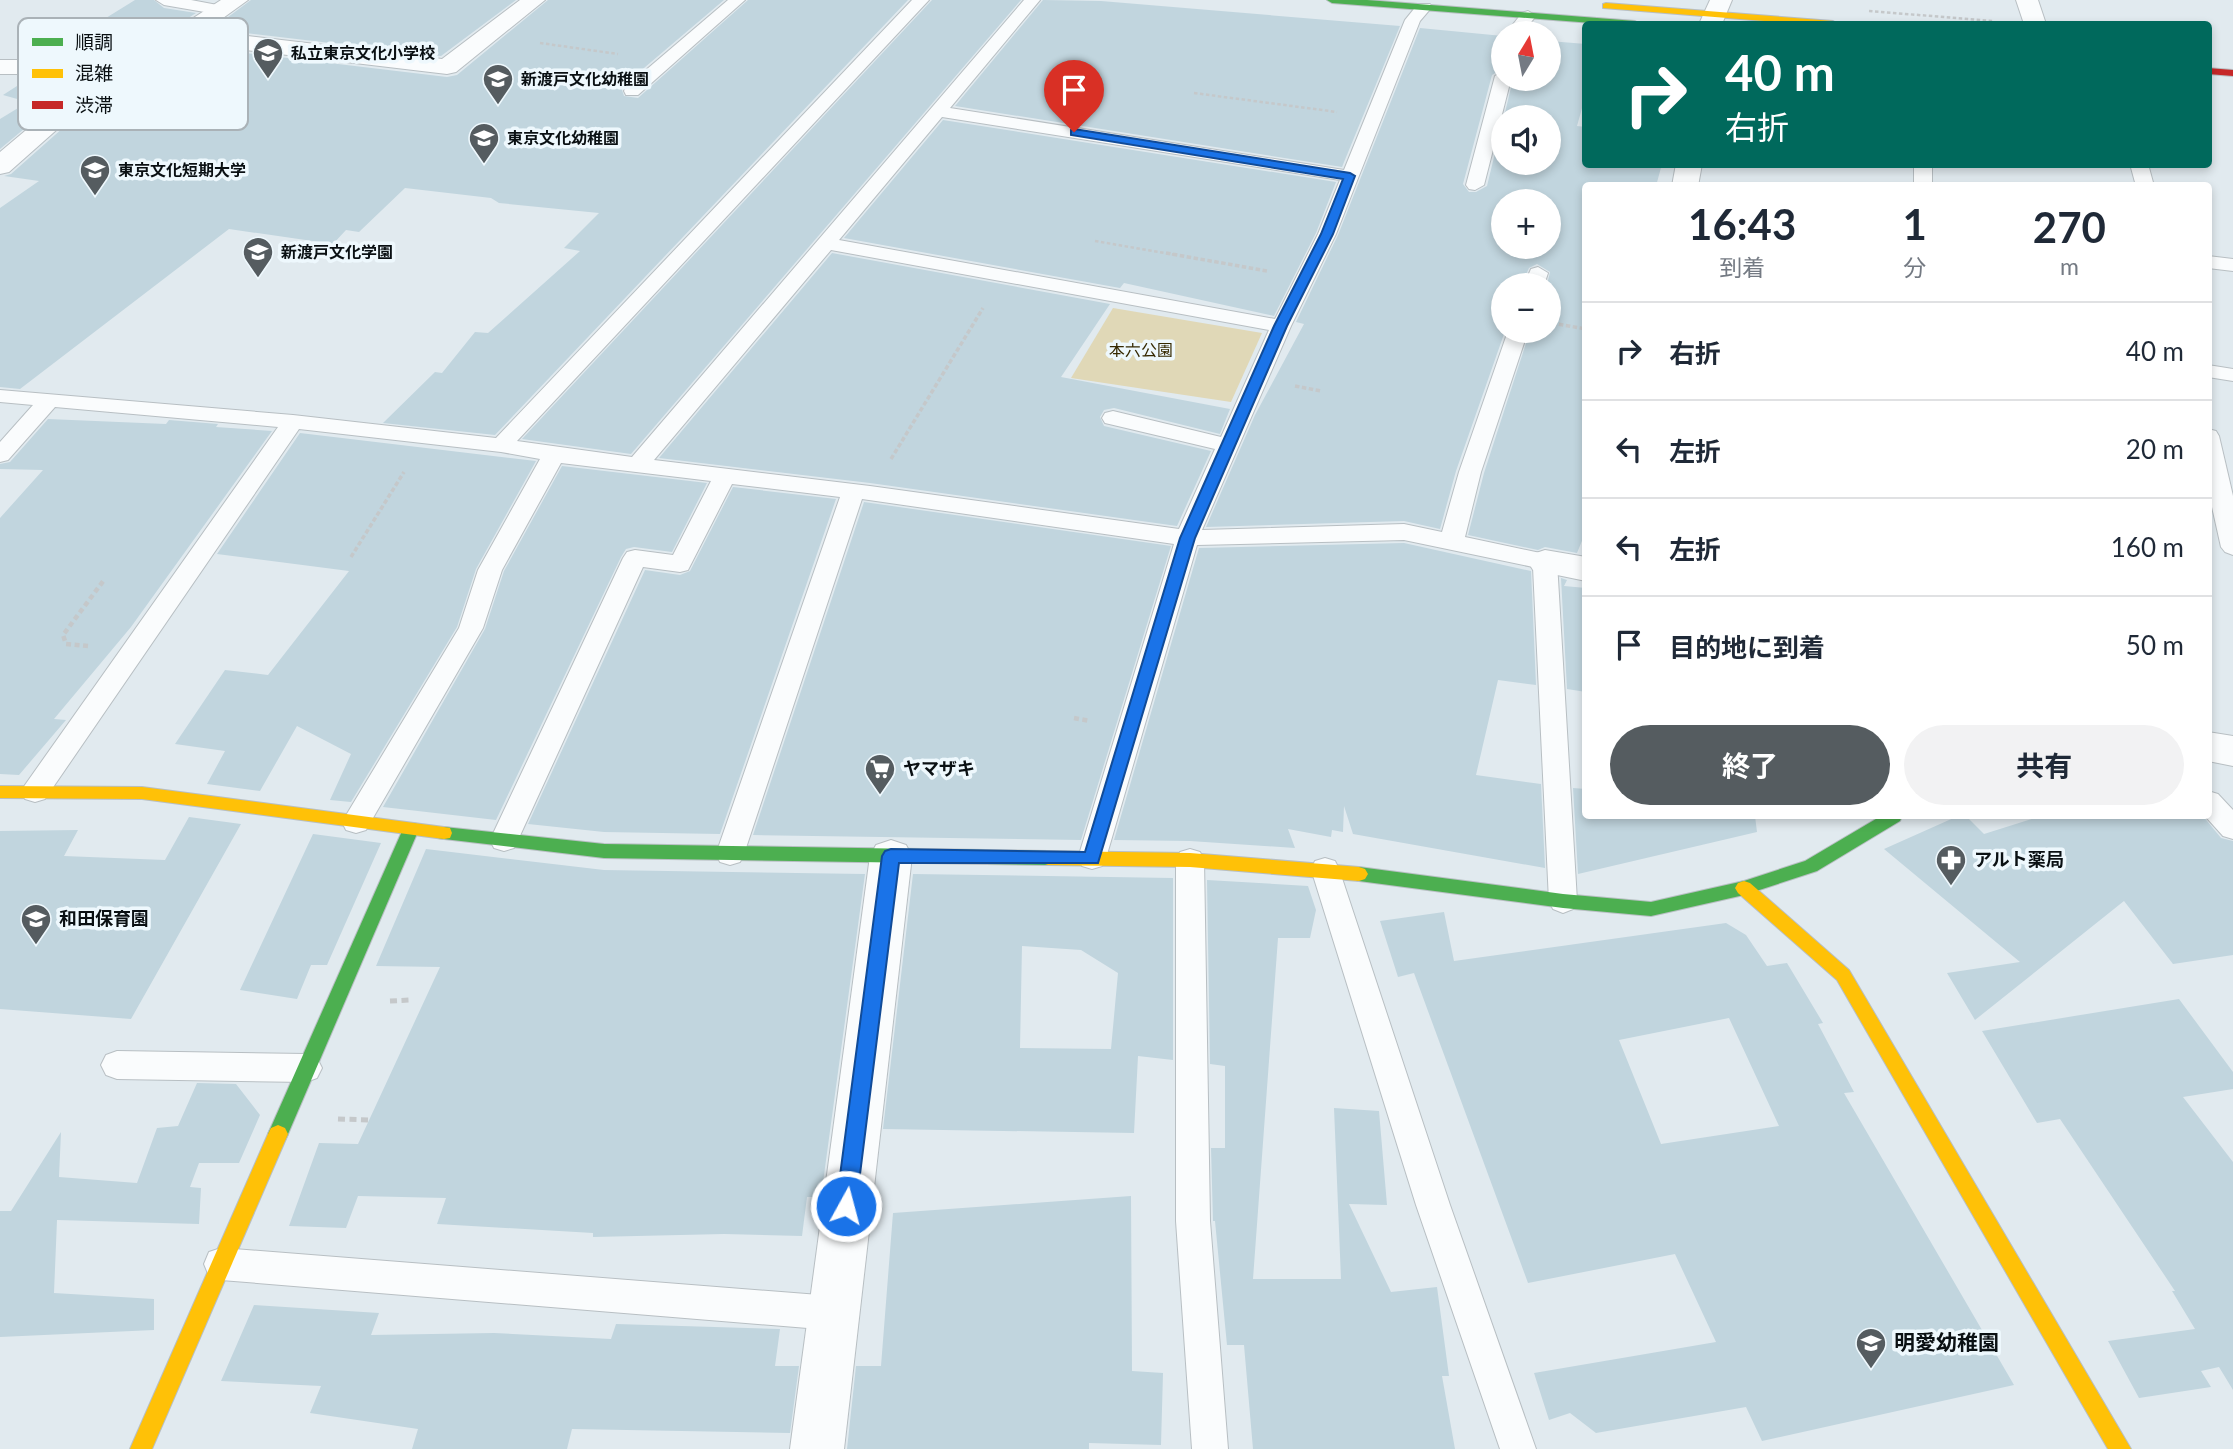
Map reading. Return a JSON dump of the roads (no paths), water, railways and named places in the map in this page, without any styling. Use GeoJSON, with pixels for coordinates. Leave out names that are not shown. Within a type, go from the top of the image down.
{"type":"FeatureCollection","features":[{"type":"Feature","properties":{"kind":"street"},"geometry":{"type":"LineString","coordinates":[[248,44],[447,67],[534,0]]}},
{"type":"Feature","properties":{"kind":"street"},"geometry":{"type":"LineString","coordinates":[[1332,0],[1716,13],[1801,21]]}},
{"type":"Feature","properties":{"kind":"street"},"geometry":{"type":"LineString","coordinates":[[2027,0],[2034,21]]}},
{"type":"Feature","properties":{"kind":"street"},"geometry":{"type":"LineString","coordinates":[[210,18],[229,5]]}},
{"type":"Feature","properties":{"kind":"street"},"geometry":{"type":"LineString","coordinates":[[1531,8],[1616,21]]}},
{"type":"Feature","properties":{"kind":"street"},"geometry":{"type":"LineString","coordinates":[[0,67],[18,67]]}},
{"type":"Feature","properties":{"kind":"street"},"geometry":{"type":"LineString","coordinates":[[2212,71],[2233,73]]}},
{"type":"Feature","properties":{"kind":"street"},"geometry":{"type":"LineString","coordinates":[[0,166],[41,130]]}},
{"type":"Feature","properties":{"kind":"street"},"geometry":{"type":"LineString","coordinates":[[1545,562],[1582,568]]}},
{"type":"Feature","properties":{"kind":"street"},"geometry":{"type":"LineString","coordinates":[[2212,747],[2233,751]]}},
{"type":"Feature","properties":{"kind":"street"},"geometry":{"type":"LineString","coordinates":[[0,792],[142,793],[411,829],[604,851],[1191,860],[1325,869],[1563,901],[1651,909],[1744,888],[1811,866],[1889,819]]}},
{"type":"Feature","properties":{"kind":"street"},"geometry":{"type":"LineString","coordinates":[[141,1449],[411,829]]}},
{"type":"Feature","properties":{"kind":"street"},"geometry":{"type":"LineString","coordinates":[[817,1449],[891,856]]}},
{"type":"Feature","properties":{"kind":"street"},"geometry":{"type":"LineString","coordinates":[[1744,888],[1843,975],[2120,1449]]}},
{"type":"Feature","properties":{"kind":"lane"},"geometry":{"type":"LineString","coordinates":[[164,0],[229,5]]}},
{"type":"Feature","properties":{"kind":"lane"},"geometry":{"type":"LineString","coordinates":[[632,91],[737,0]]}},
{"type":"Feature","properties":{"kind":"lane"},"geometry":{"type":"LineString","coordinates":[[501,445],[921,0]]}},
{"type":"Feature","properties":{"kind":"lane"},"geometry":{"type":"LineString","coordinates":[[638,465],[1032,0]]}},
{"type":"Feature","properties":{"kind":"lane"},"geometry":{"type":"LineString","coordinates":[[1092,859],[1188,538],[1281,326],[1327,234],[1376,118],[1413,20],[1413,4]]}},
{"type":"Feature","properties":{"kind":"lane"},"geometry":{"type":"LineString","coordinates":[[1475,185],[1499,91]]}},
{"type":"Feature","properties":{"kind":"lane"},"geometry":{"type":"LineString","coordinates":[[937,111],[1350,176]]}},
{"type":"Feature","properties":{"kind":"lane"},"geometry":{"type":"LineString","coordinates":[[826,243],[1281,326]]}},
{"type":"Feature","properties":{"kind":"lane"},"geometry":{"type":"LineString","coordinates":[[2212,262],[2233,265]]}},
{"type":"Feature","properties":{"kind":"lane"},"geometry":{"type":"LineString","coordinates":[[1452,540],[1470,472],[1514,343]]}},
{"type":"Feature","properties":{"kind":"lane"},"geometry":{"type":"LineString","coordinates":[[2212,372],[2233,375]]}},
{"type":"Feature","properties":{"kind":"lane"},"geometry":{"type":"LineString","coordinates":[[0,397],[293,422],[501,445],[554,455],[862,492],[1188,538],[1404,532],[1452,540],[1545,562],[1563,901]]}},
{"type":"Feature","properties":{"kind":"lane"},"geometry":{"type":"LineString","coordinates":[[0,455],[51,400]]}},
{"type":"Feature","properties":{"kind":"lane"},"geometry":{"type":"LineString","coordinates":[[1113,418],[1228,444]]}},
{"type":"Feature","properties":{"kind":"lane"},"geometry":{"type":"LineString","coordinates":[[35,792],[293,422]]}},
{"type":"Feature","properties":{"kind":"lane"},"geometry":{"type":"LineString","coordinates":[[2212,454],[2233,547]]}},
{"type":"Feature","properties":{"kind":"lane"},"geometry":{"type":"LineString","coordinates":[[356,822],[471,628],[490,570],[554,455]]}},
{"type":"Feature","properties":{"kind":"lane"},"geometry":{"type":"LineString","coordinates":[[504,840],[635,558],[680,564],[725,475]]}},
{"type":"Feature","properties":{"kind":"lane"},"geometry":{"type":"LineString","coordinates":[[730,854],[862,492]]}},
{"type":"Feature","properties":{"kind":"lane"},"geometry":{"type":"LineString","coordinates":[[2212,805],[2233,828]]}},
{"type":"Feature","properties":{"kind":"lane"},"geometry":{"type":"LineString","coordinates":[[1191,860],[1193,1221],[1210,1449]]}},
{"type":"Feature","properties":{"kind":"lane"},"geometry":{"type":"LineString","coordinates":[[1325,869],[1433,1205],[1518,1449]]}},
{"type":"Feature","properties":{"kind":"lane"},"geometry":{"type":"LineString","coordinates":[[117,1065],[306,1068]]}},
{"type":"Feature","properties":{"kind":"lane"},"geometry":{"type":"LineString","coordinates":[[221,1264],[832,1313]]}},
{"type":"Feature","properties":{"kind":"place","name":"私立東京文化小学校"},"geometry":{"type":"Point","coordinates":[268,80]}},
{"type":"Feature","properties":{"kind":"place","name":"新渡戸文化幼稚園"},"geometry":{"type":"Point","coordinates":[498,106]}},
{"type":"Feature","properties":{"kind":"place","name":"東京文化幼稚園"},"geometry":{"type":"Point","coordinates":[484,165]}},
{"type":"Feature","properties":{"kind":"place","name":"東京文化短期大学"},"geometry":{"type":"Point","coordinates":[95,197]}},
{"type":"Feature","properties":{"kind":"place","name":"新渡戸文化学園"},"geometry":{"type":"Point","coordinates":[258,279]}},
{"type":"Feature","properties":{"kind":"place","name":"ヤマザキ"},"geometry":{"type":"Point","coordinates":[880,796]}},
{"type":"Feature","properties":{"kind":"place","name":"アルト薬局"},"geometry":{"type":"Point","coordinates":[1951,887]}},
{"type":"Feature","properties":{"kind":"place","name":"和田保育園"},"geometry":{"type":"Point","coordinates":[36,946]}},
{"type":"Feature","properties":{"kind":"place","name":"明愛幼稚園"},"geometry":{"type":"Point","coordinates":[1871,1370]}},
{"type":"Feature","properties":{"kind":"park label","name":"本六公園"},"geometry":{"type":"Point","coordinates":[1141,350]}}]}
